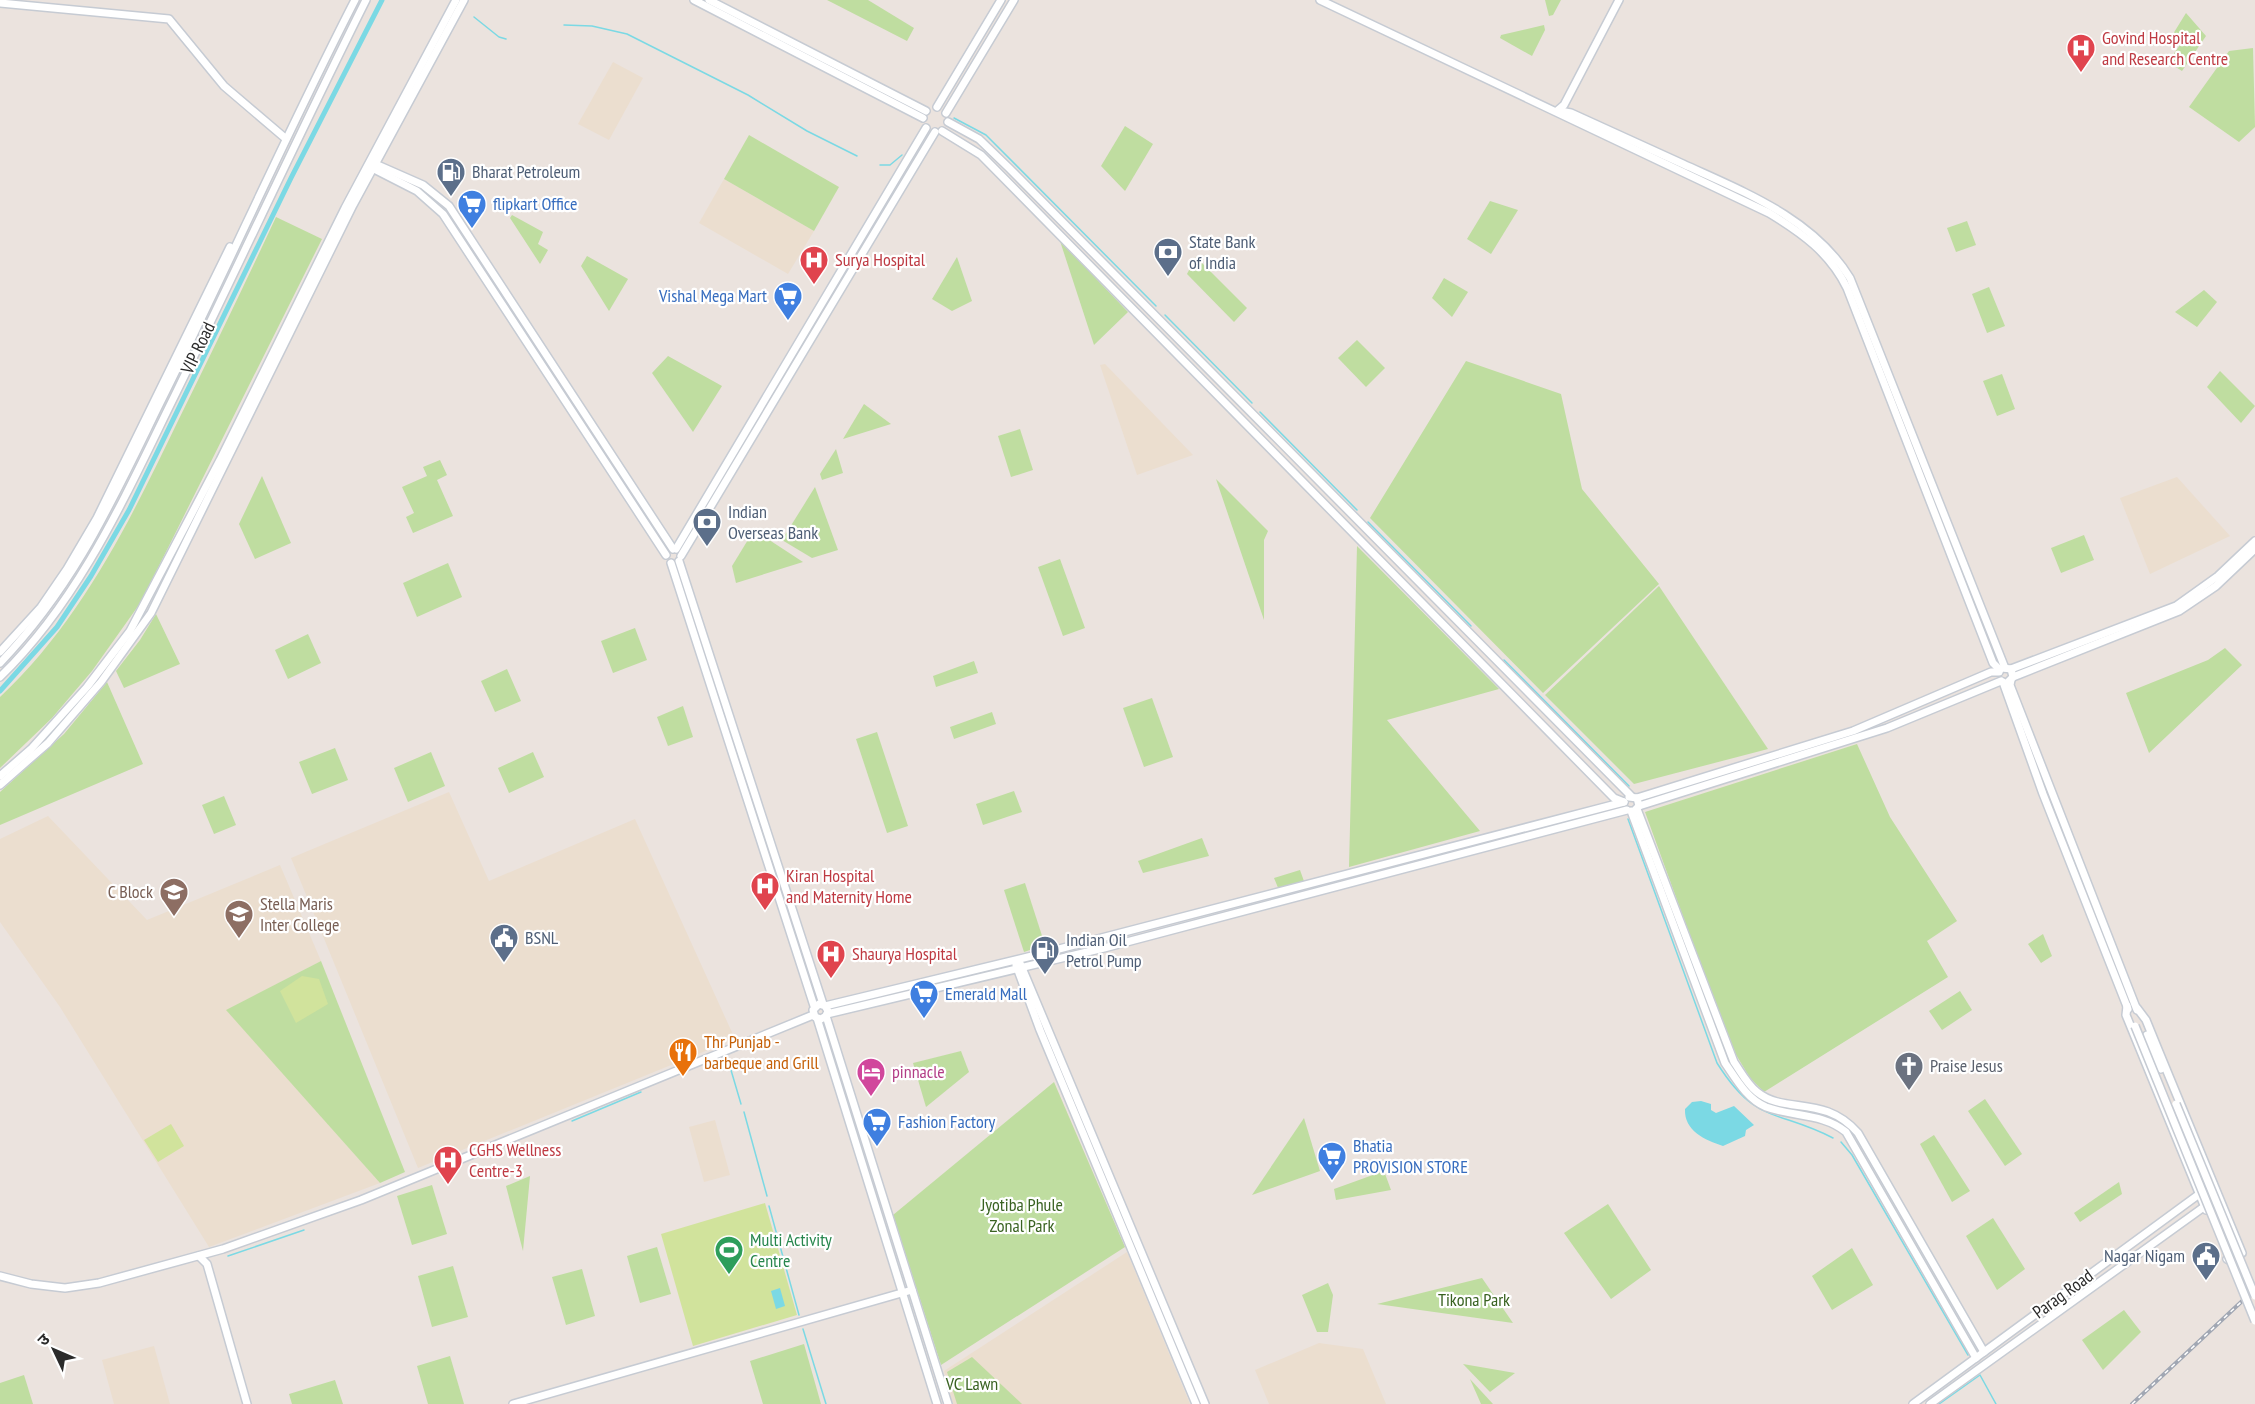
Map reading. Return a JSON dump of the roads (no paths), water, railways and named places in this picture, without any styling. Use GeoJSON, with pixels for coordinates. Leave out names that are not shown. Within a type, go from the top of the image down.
{"type":"FeatureCollection","features":[{"type":"Feature","properties":{"kind":"street","name":"VIP Road"},"geometry":{"type":"LineString","coordinates":[[0,652],[40,607],[67,569],[97,518],[353,0]]}},
{"type":"Feature","properties":{"kind":"street","name":"VIP Road"},"geometry":{"type":"LineString","coordinates":[[0,677],[41,631],[66,597],[120,508],[366,0]]}},
{"type":"Feature","properties":{"kind":"street"},"geometry":{"type":"LineString","coordinates":[[0,785],[48,743],[105,676],[151,613],[456,0]]}},
{"type":"Feature","properties":{"kind":"street"},"geometry":{"type":"LineString","coordinates":[[0,776],[32,749],[87,687],[130,631],[220,460],[270,356],[464,0]]}},
{"type":"Feature","properties":{"kind":"street"},"geometry":{"type":"LineString","coordinates":[[694,0],[924,114]]}},
{"type":"Feature","properties":{"kind":"street"},"geometry":{"type":"LineString","coordinates":[[709,0],[924,114]]}},
{"type":"Feature","properties":{"kind":"street"},"geometry":{"type":"LineString","coordinates":[[924,114],[937,107],[1001,0]]}},
{"type":"Feature","properties":{"kind":"street"},"geometry":{"type":"LineString","coordinates":[[1014,0],[946,113],[948,122],[979,139],[1009,168],[1634,797]]}},
{"type":"Feature","properties":{"kind":"street"},"geometry":{"type":"LineString","coordinates":[[1320,0],[1557,111],[1570,113],[1697,171],[1796,221],[1826,246],[1850,278],[1880,363],[2004,670],[2012,679]]}},
{"type":"Feature","properties":{"kind":"street"},"geometry":{"type":"LineString","coordinates":[[1557,111],[1614,0]]}},
{"type":"Feature","properties":{"kind":"street"},"geometry":{"type":"LineString","coordinates":[[1557,111],[1564,105],[1619,0]]}},
{"type":"Feature","properties":{"kind":"street"},"geometry":{"type":"LineString","coordinates":[[0,3],[170,19],[224,86],[284,137]]}},
{"type":"Feature","properties":{"kind":"street"},"geometry":{"type":"LineString","coordinates":[[937,107],[946,113]]}},
{"type":"Feature","properties":{"kind":"street"},"geometry":{"type":"LineString","coordinates":[[677,554],[926,128],[924,114]]}},
{"type":"Feature","properties":{"kind":"street"},"geometry":{"type":"LineString","coordinates":[[671,563],[939,131],[948,122]]}},
{"type":"Feature","properties":{"kind":"street"},"geometry":{"type":"LineString","coordinates":[[926,128],[939,131],[981,155],[1614,798],[1630,807],[1734,1062],[1758,1093],[1770,1098],[1828,1110],[1842,1117],[1858,1133],[1984,1352]]}},
{"type":"Feature","properties":{"kind":"street","name":"VIP Road"},"geometry":{"type":"LineString","coordinates":[[0,663],[57,595],[93,541],[205,313],[284,137]]}},
{"type":"Feature","properties":{"kind":"street"},"geometry":{"type":"LineString","coordinates":[[372,166],[423,185],[449,206],[677,554],[824,1005],[948,1404]]}},
{"type":"Feature","properties":{"kind":"street"},"geometry":{"type":"LineString","coordinates":[[372,166],[417,191],[443,214],[671,563],[937,1404]]}},
{"type":"Feature","properties":{"kind":"street"},"geometry":{"type":"LineString","coordinates":[[1634,797],[1852,731],[1991,672],[2004,670],[2176,606],[2203,592],[2255,541]]}},
{"type":"Feature","properties":{"kind":"street"},"geometry":{"type":"LineString","coordinates":[[815,1013],[826,1015],[1019,968],[1630,807],[1879,731],[2179,611],[2255,549]]}},
{"type":"Feature","properties":{"kind":"street"},"geometry":{"type":"LineString","coordinates":[[666,555],[677,554]]}},
{"type":"Feature","properties":{"kind":"street"},"geometry":{"type":"LineString","coordinates":[[2004,670],[2002,682],[2043,794],[2134,1026],[2255,1321]]}},
{"type":"Feature","properties":{"kind":"street"},"geometry":{"type":"LineString","coordinates":[[2012,679],[2010,685],[2047,784],[2136,1008],[2255,1296]]}},
{"type":"Feature","properties":{"kind":"street"},"geometry":{"type":"LineString","coordinates":[[1634,797],[1630,807],[1725,1063],[1738,1084],[1766,1107],[1835,1123],[1846,1132],[1973,1360],[1975,1371]]}},
{"type":"Feature","properties":{"kind":"street"},"geometry":{"type":"LineString","coordinates":[[1630,807],[1634,797]]}},
{"type":"Feature","properties":{"kind":"street"},"geometry":{"type":"LineString","coordinates":[[0,1276],[31,1284],[65,1288],[99,1284],[199,1256],[361,1200],[815,1013],[824,1005],[1016,960],[1630,807]]}},
{"type":"Feature","properties":{"kind":"street"},"geometry":{"type":"LineString","coordinates":[[1016,960],[1205,1404]]}},
{"type":"Feature","properties":{"kind":"street"},"geometry":{"type":"LineString","coordinates":[[2127,1006],[2126,1015],[2227,1260],[2242,1253],[2146,1020],[2136,1008]]}},
{"type":"Feature","properties":{"kind":"street"},"geometry":{"type":"LineString","coordinates":[[1042,1023],[1196,1404]]}},
{"type":"Feature","properties":{"kind":"street","name":"Parag Road"},"geometry":{"type":"LineString","coordinates":[[1913,1404],[2213,1184]]}},
{"type":"Feature","properties":{"kind":"street","name":"Parag Road"},"geometry":{"type":"LineString","coordinates":[[1930,1404],[2204,1205],[2219,1198]]}},
{"type":"Feature","properties":{"kind":"street"},"geometry":{"type":"LineString","coordinates":[[199,1256],[242,1404]]}},
{"type":"Feature","properties":{"kind":"street"},"geometry":{"type":"LineString","coordinates":[[199,1256],[207,1264],[247,1404]]}},
{"type":"Feature","properties":{"kind":"street"},"geometry":{"type":"LineString","coordinates":[[513,1404],[912,1290]]}},
{"type":"Feature","properties":{"kind":"street"},"geometry":{"type":"LineString","coordinates":[[925,1365],[935,1363]]}},
{"type":"Feature","properties":{"kind":"water"},"geometry":{"type":"Polygon","coordinates":[[[1701,1101],[1711,1104],[1711,1110],[1716,1113],[1734,1106],[1754,1125],[1746,1130],[1745,1136],[1723,1146],[1709,1141],[1692,1129],[1686,1117],[1685,1109],[1692,1102],[1701,1101]]]}},
{"type":"Feature","properties":{"kind":"water"},"geometry":{"type":"Polygon","coordinates":[[[780,1288],[785,1306],[776,1309],[771,1291],[780,1288]]]}},
{"type":"Feature","properties":{"kind":"waterway"},"geometry":{"type":"LineString","coordinates":[[0,691],[57,627],[91,576],[129,510],[291,178],[382,0]]}},
{"type":"Feature","properties":{"kind":"waterway"},"geometry":{"type":"LineString","coordinates":[[474,17],[499,37],[506,39]]}},
{"type":"Feature","properties":{"kind":"waterway"},"geometry":{"type":"LineString","coordinates":[[564,25],[592,26],[627,34],[748,95],[807,131],[857,156]]}},
{"type":"Feature","properties":{"kind":"waterway"},"geometry":{"type":"LineString","coordinates":[[954,118],[986,135],[1156,306]]}},
{"type":"Feature","properties":{"kind":"waterway"},"geometry":{"type":"LineString","coordinates":[[880,165],[890,165],[902,155]]}},
{"type":"Feature","properties":{"kind":"waterway"},"geometry":{"type":"LineString","coordinates":[[1165,315],[1252,403]]}},
{"type":"Feature","properties":{"kind":"waterway"},"geometry":{"type":"LineString","coordinates":[[1260,412],[1357,510]]}},
{"type":"Feature","properties":{"kind":"waterway"},"geometry":{"type":"LineString","coordinates":[[1368,522],[1471,626]]}},
{"type":"Feature","properties":{"kind":"waterway"},"geometry":{"type":"LineString","coordinates":[[1504,660],[1629,786]]}},
{"type":"Feature","properties":{"kind":"waterway"},"geometry":{"type":"LineString","coordinates":[[1628,819],[1717,1063],[1731,1083],[1756,1106],[1833,1138]]}},
{"type":"Feature","properties":{"kind":"waterway"},"geometry":{"type":"LineString","coordinates":[[716,1061],[728,1060],[741,1104]]}},
{"type":"Feature","properties":{"kind":"waterway"},"geometry":{"type":"LineString","coordinates":[[572,1121],[641,1092]]}},
{"type":"Feature","properties":{"kind":"waterway"},"geometry":{"type":"LineString","coordinates":[[744,1112],[767,1196]]}},
{"type":"Feature","properties":{"kind":"waterway"},"geometry":{"type":"LineString","coordinates":[[1841,1142],[1852,1155],[1968,1355]]}},
{"type":"Feature","properties":{"kind":"waterway"},"geometry":{"type":"LineString","coordinates":[[769,1206],[799,1315]]}},
{"type":"Feature","properties":{"kind":"waterway"},"geometry":{"type":"LineString","coordinates":[[228,1256],[304,1230]]}},
{"type":"Feature","properties":{"kind":"waterway"},"geometry":{"type":"LineString","coordinates":[[803,1329],[826,1404]]}},
{"type":"Feature","properties":{"kind":"waterway"},"geometry":{"type":"LineString","coordinates":[[1939,1404],[1980,1375],[1996,1404]]}},
{"type":"Feature","properties":{"kind":"railway"},"geometry":{"type":"LineString","coordinates":[[2132,1404],[2255,1289]]}},
{"type":"Feature","properties":{"kind":"place","name":"Govind Hospital and Research Centre"},"geometry":{"type":"Point","coordinates":[2081,74]}},
{"type":"Feature","properties":{"kind":"place","name":"Bharat Petroleum"},"geometry":{"type":"Point","coordinates":[451,198]}},
{"type":"Feature","properties":{"kind":"place","name":"flipkart Office"},"geometry":{"type":"Point","coordinates":[472,230]}},
{"type":"Feature","properties":{"kind":"place","name":"State Bank of India"},"geometry":{"type":"Point","coordinates":[1168,278]}},
{"type":"Feature","properties":{"kind":"place","name":"Surya Hospital"},"geometry":{"type":"Point","coordinates":[814,286]}},
{"type":"Feature","properties":{"kind":"place","name":"Vishal Mega Mart"},"geometry":{"type":"Point","coordinates":[788,322]}},
{"type":"Feature","properties":{"kind":"place","name":"Indian Overseas Bank"},"geometry":{"type":"Point","coordinates":[707,548]}},
{"type":"Feature","properties":{"kind":"place","name":"Kiran Hospital and Maternity Home"},"geometry":{"type":"Point","coordinates":[765,912]}},
{"type":"Feature","properties":{"kind":"place","name":"C Block"},"geometry":{"type":"Point","coordinates":[174,918]}},
{"type":"Feature","properties":{"kind":"place","name":"Stella Maris Inter College"},"geometry":{"type":"Point","coordinates":[239,940]}},
{"type":"Feature","properties":{"kind":"place","name":"BSNL"},"geometry":{"type":"Point","coordinates":[504,964]}},
{"type":"Feature","properties":{"kind":"place","name":"Indian Oil Petrol Pump"},"geometry":{"type":"Point","coordinates":[1045,976]}},
{"type":"Feature","properties":{"kind":"place","name":"Shaurya Hospital"},"geometry":{"type":"Point","coordinates":[831,980]}},
{"type":"Feature","properties":{"kind":"place","name":"Emerald Mall"},"geometry":{"type":"Point","coordinates":[924,1020]}},
{"type":"Feature","properties":{"kind":"place","name":"Thr Punjab - barbeque and Grill"},"geometry":{"type":"Point","coordinates":[683,1078]}},
{"type":"Feature","properties":{"kind":"place","name":"Praise Jesus"},"geometry":{"type":"Point","coordinates":[1909,1092]}},
{"type":"Feature","properties":{"kind":"place","name":"pinnacle"},"geometry":{"type":"Point","coordinates":[871,1098]}},
{"type":"Feature","properties":{"kind":"place","name":"Fashion Factory"},"geometry":{"type":"Point","coordinates":[877,1148]}},
{"type":"Feature","properties":{"kind":"place","name":"Bhatia PROVISION STORE"},"geometry":{"type":"Point","coordinates":[1332,1182]}},
{"type":"Feature","properties":{"kind":"place","name":"CGHS Wellness Centre-3"},"geometry":{"type":"Point","coordinates":[448,1186]}},
{"type":"Feature","properties":{"kind":"place","name":"Multi Activity Centre"},"geometry":{"type":"Point","coordinates":[729,1276]}},
{"type":"Feature","properties":{"kind":"place","name":"Nagar Nigam"},"geometry":{"type":"Point","coordinates":[2206,1282]}},
{"type":"Feature","properties":{"kind":"park label","name":"Jyotiba Phule Zonal Park"},"geometry":{"type":"Point","coordinates":[1022,1215]}},
{"type":"Feature","properties":{"kind":"park label","name":"Tikona Park"},"geometry":{"type":"Point","coordinates":[1474,1300]}},
{"type":"Feature","properties":{"kind":"park label","name":"VC Lawn"},"geometry":{"type":"Point","coordinates":[972,1384]}}]}
